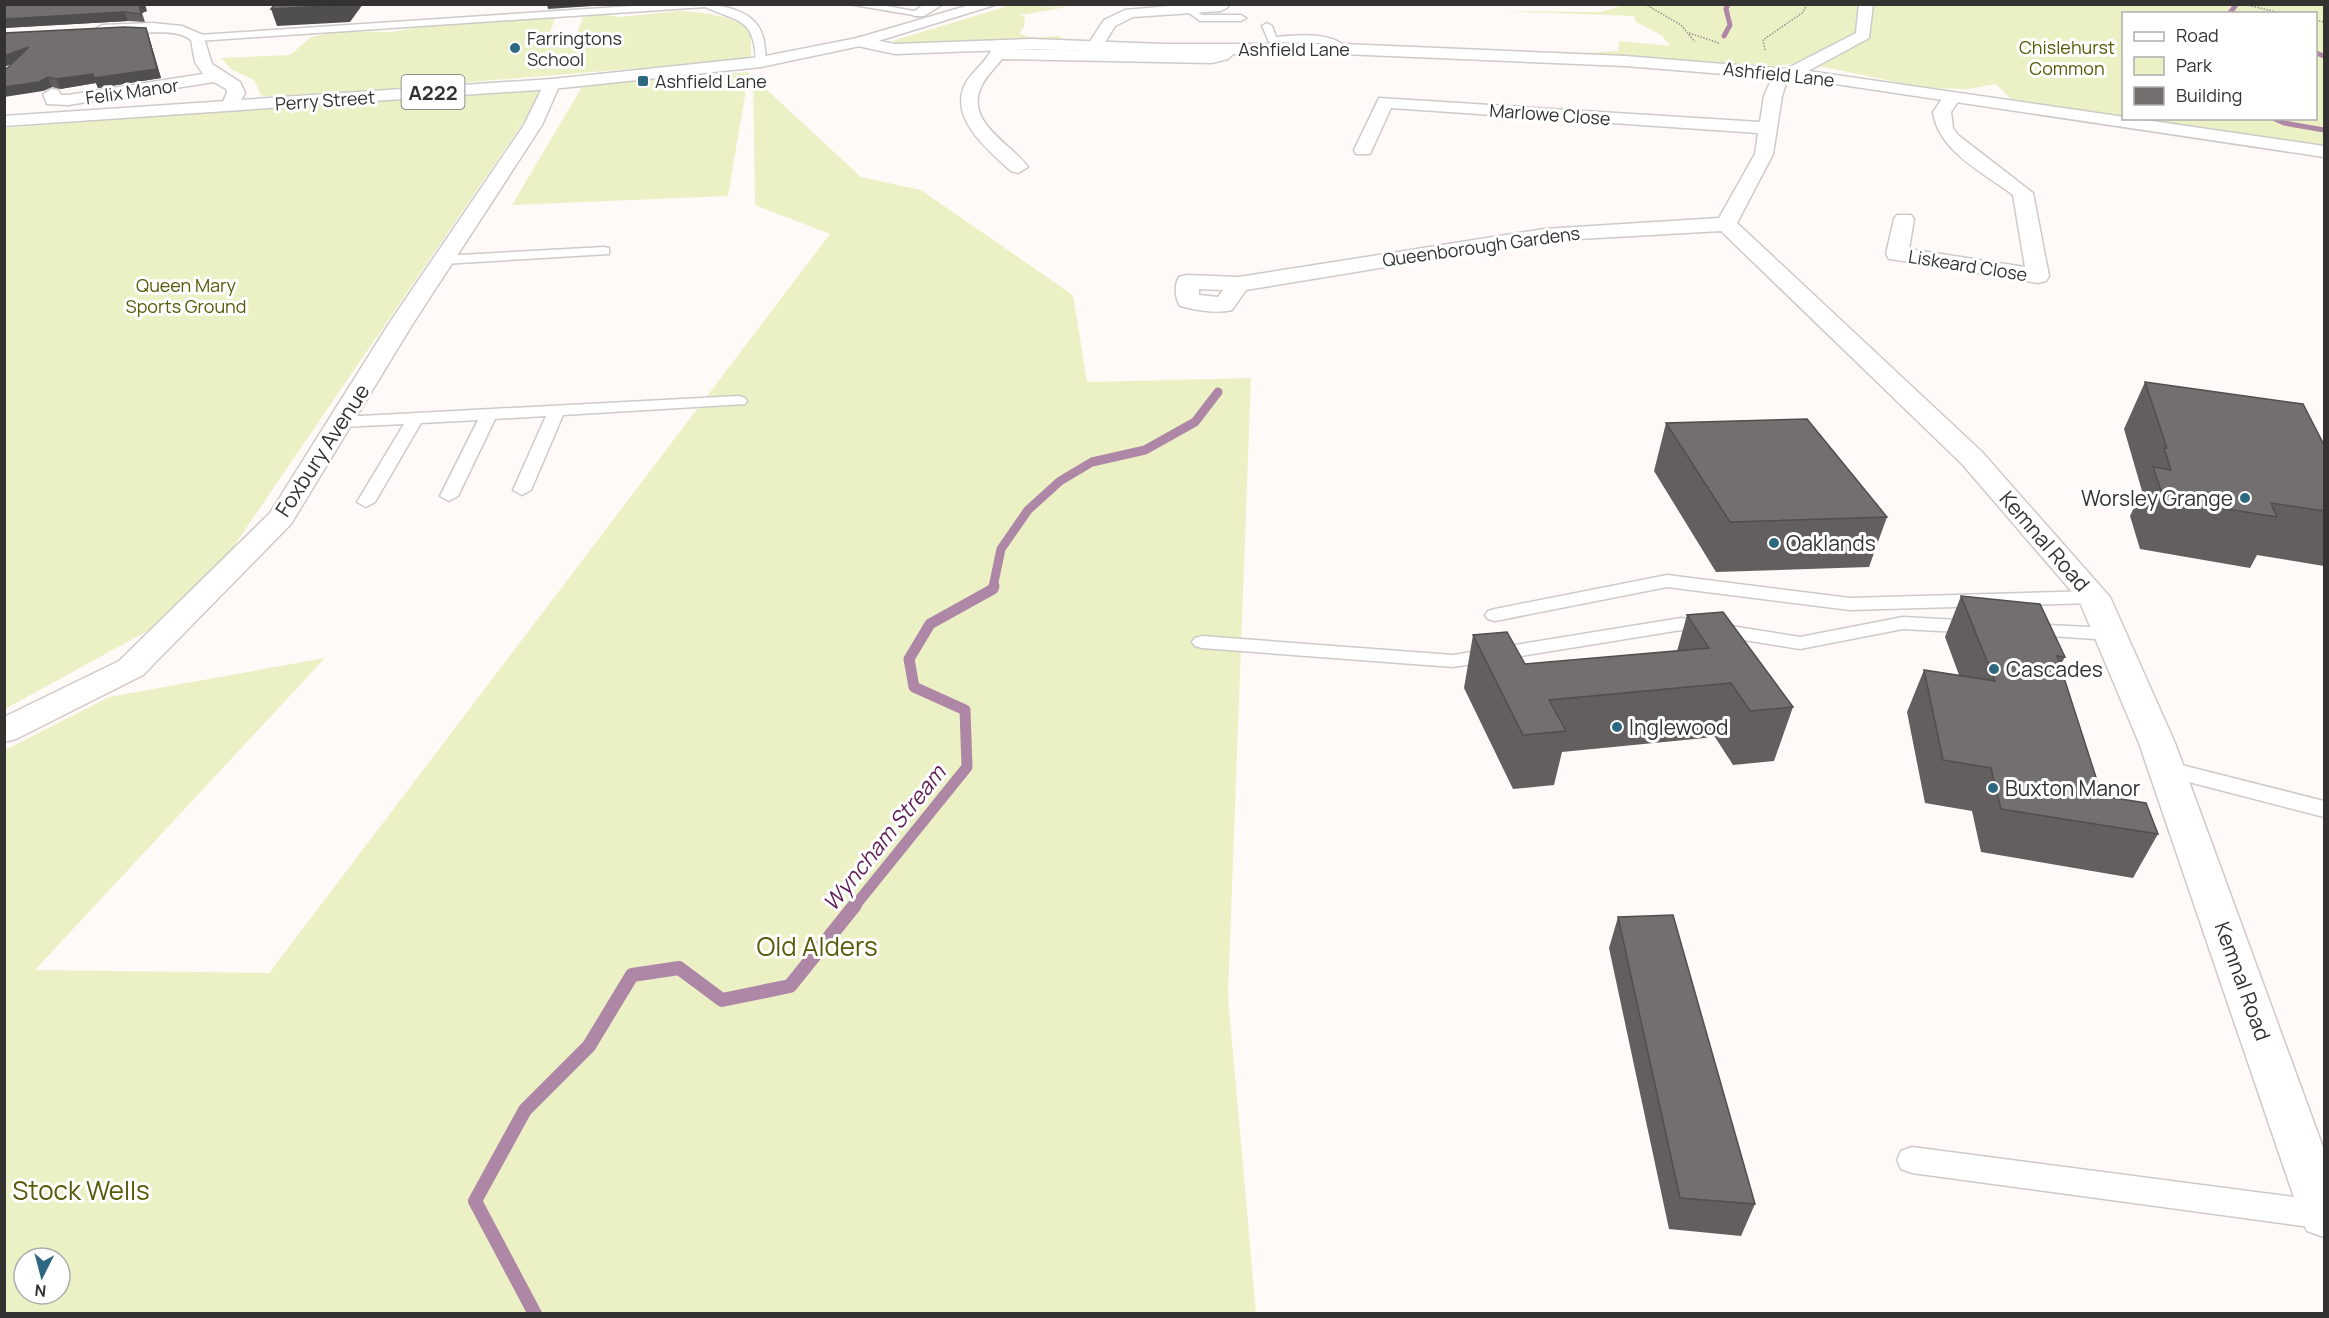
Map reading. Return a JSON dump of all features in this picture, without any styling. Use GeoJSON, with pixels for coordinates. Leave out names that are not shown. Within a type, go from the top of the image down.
{"type":"FeatureCollection","features":[{"type":"Feature","properties":{"kind":"street"},"geometry":{"type":"LineString","coordinates":[[919,13],[936,4]]}},
{"type":"Feature","properties":{"kind":"street","name":"A222"},"geometry":{"type":"LineString","coordinates":[[860,42],[991,4]]}},
{"type":"Feature","properties":{"kind":"street"},"geometry":{"type":"LineString","coordinates":[[1726,224],[1764,154],[1773,96],[1780,78],[1851,44],[1864,35],[1866,4]]}},
{"type":"Feature","properties":{"kind":"street"},"geometry":{"type":"LineString","coordinates":[[1095,46],[1109,22],[1118,17],[1150,9],[1221,7]]}},
{"type":"Feature","properties":{"kind":"street"},"geometry":{"type":"LineString","coordinates":[[87,31],[158,28],[193,33],[198,38],[202,64],[217,77],[234,86],[236,93],[230,106]]}},
{"type":"Feature","properties":{"kind":"street","name":"Ashfield Lane"},"geometry":{"type":"LineString","coordinates":[[860,42],[904,49],[1095,46],[1229,50],[1343,49],[1533,55],[1695,66],[1789,74],[2325,152]]}},
{"type":"Feature","properties":{"kind":"street","name":"Perry Street"},"geometry":{"type":"LineString","coordinates":[[4,121],[552,84],[761,62],[860,42]]}},
{"type":"Feature","properties":{"kind":"street"},"geometry":{"type":"LineString","coordinates":[[999,49],[972,85],[970,102],[972,117],[989,141],[1018,166]]}},
{"type":"Feature","properties":{"kind":"street","name":"Ashfield Lane"},"geometry":{"type":"LineString","coordinates":[[999,49],[1212,58],[1222,56],[1229,50]]}},
{"type":"Feature","properties":{"kind":"street","name":"Felix Manor"},"geometry":{"type":"LineString","coordinates":[[52,94],[53,100],[68,100],[217,77]]}},
{"type":"Feature","properties":{"kind":"street","name":"Foxbury Avenue"},"geometry":{"type":"LineString","coordinates":[[4,731],[131,668],[281,518],[443,260],[476,214],[533,125],[552,84]]}},
{"type":"Feature","properties":{"kind":"street","name":"Liskeard Close"},"geometry":{"type":"LineString","coordinates":[[1904,219],[1897,254],[2038,276],[2023,192],[1951,139],[1944,128],[1942,112],[1952,97]]}},
{"type":"Feature","properties":{"kind":"street","name":"Marlowe Close"},"geometry":{"type":"LineString","coordinates":[[1363,150],[1385,102],[1768,128]]}},
{"type":"Feature","properties":{"kind":"street","name":"Queenborough Gardens"},"geometry":{"type":"LineString","coordinates":[[1239,284],[1544,235],[1726,224]]}},
{"type":"Feature","properties":{"kind":"street","name":"Kemnal Road"},"geometry":{"type":"LineString","coordinates":[[1726,224],[1880,374],[1972,458],[2094,597],[2166,769],[2322,1200]]}},
{"type":"Feature","properties":{"kind":"lane"},"geometry":{"type":"LineString","coordinates":[[852,4],[919,13]]}},
{"type":"Feature","properties":{"kind":"lane"},"geometry":{"type":"LineString","coordinates":[[198,38],[711,5],[748,20],[760,35],[761,62]]}},
{"type":"Feature","properties":{"kind":"lane"},"geometry":{"type":"LineString","coordinates":[[1188,8],[1200,18],[1241,18]]}},
{"type":"Feature","properties":{"kind":"lane"},"geometry":{"type":"LineString","coordinates":[[1267,26],[1272,40],[1324,40],[1338,44],[1343,49]]}},
{"type":"Feature","properties":{"kind":"lane"},"geometry":{"type":"LineString","coordinates":[[443,260],[604,251]]}},
{"type":"Feature","properties":{"kind":"lane"},"geometry":{"type":"LineString","coordinates":[[342,422],[739,400]]}},
{"type":"Feature","properties":{"kind":"lane"},"geometry":{"type":"LineString","coordinates":[[522,490],[557,410]]}},
{"type":"Feature","properties":{"kind":"lane"},"geometry":{"type":"LineString","coordinates":[[449,496],[489,414]]}},
{"type":"Feature","properties":{"kind":"lane"},"geometry":{"type":"LineString","coordinates":[[366,502],[416,417]]}},
{"type":"Feature","properties":{"kind":"lane"},"geometry":{"type":"LineString","coordinates":[[1496,615],[1667,581],[1850,604],[2094,597]]}},
{"type":"Feature","properties":{"kind":"lane"},"geometry":{"type":"LineString","coordinates":[[1202,642],[1453,661],[1681,624],[1800,643],[1903,623],[2110,634]]}},
{"type":"Feature","properties":{"kind":"lane"},"geometry":{"type":"LineString","coordinates":[[2166,769],[2325,808]]}},
{"type":"Feature","properties":{"kind":"lane"},"geometry":{"type":"LineString","coordinates":[[1912,1160],[2322,1200]]}},
{"type":"Feature","properties":{"kind":"path"},"geometry":{"type":"LineString","coordinates":[[1645,4],[1681,25],[1695,40],[1695,66]]}},
{"type":"Feature","properties":{"kind":"path"},"geometry":{"type":"LineString","coordinates":[[1789,74],[1769,64],[1763,40],[1802,14],[1808,4]]}},
{"type":"Feature","properties":{"kind":"path"},"geometry":{"type":"LineString","coordinates":[[2243,4],[2277,12]]}},
{"type":"Feature","properties":{"kind":"green space","name":"Chislehurst Common"},"geometry":{"type":"Polygon","coordinates":[[[1615,4],[2324,5],[2324,147],[2134,120],[2317,120],[2317,12],[2122,12],[2122,118],[2015,103],[1996,84],[1968,89],[1925,88],[1800,62],[1764,69],[1594,56],[1587,53],[1618,51],[1619,41],[1670,46],[1661,35],[1636,22],[1634,16],[1499,11],[1600,12],[1618,7],[1615,4]]]}},
{"type":"Feature","properties":{"kind":"green space"},"geometry":{"type":"Polygon","coordinates":[[[1011,5],[1067,7],[1021,15],[1025,18],[1024,27],[1019,33],[1034,37],[1059,36],[1063,41],[901,46],[892,41],[1011,5]]]}},
{"type":"Feature","properties":{"kind":"green space"},"geometry":{"type":"Polygon","coordinates":[[[679,11],[717,15],[743,25],[751,31],[751,59],[278,98],[261,95],[254,80],[232,70],[221,58],[290,55],[311,37],[339,31],[392,32],[438,24],[555,18],[549,35],[577,34],[583,17],[600,14],[620,17],[679,11]]]}},
{"type":"Feature","properties":{"kind":"green space"},"geometry":{"type":"Polygon","coordinates":[[[749,72],[728,196],[512,205],[583,85],[749,72]]]}},
{"type":"Feature","properties":{"kind":"green space","name":"Old Alders"},"geometry":{"type":"Polygon","coordinates":[[[753,77],[861,177],[921,190],[1073,295],[1087,382],[1251,378],[1228,996],[1256,1313],[5,1314],[5,750],[109,697],[325,658],[35,970],[269,973],[830,234],[755,205],[753,77]]]}},
{"type":"Feature","properties":{"kind":"green space","name":"Queen Mary Sports Ground"},"geometry":{"type":"Polygon","coordinates":[[[548,86],[193,606],[5,709],[5,128],[548,86]]]}},
{"type":"Feature","properties":{"kind":"building"},"geometry":{"type":"Polygon","coordinates":[[[139,4],[141,14],[124,12],[4,19],[4,5],[139,4]]]}},
{"type":"Feature","properties":{"kind":"building"},"geometry":{"type":"Polygon","coordinates":[[[275,4],[345,4],[345,5],[271,9],[275,4]]]}},
{"type":"Feature","properties":{"kind":"building"},"geometry":{"type":"Polygon","coordinates":[[[146,28],[157,69],[94,78],[93,74],[56,79],[48,77],[39,82],[4,87],[4,71],[29,47],[4,56],[4,33],[146,28]]]}},
{"type":"Feature","properties":{"kind":"building"},"geometry":{"type":"Polygon","coordinates":[[[2145,382],[2303,404],[2325,447],[2325,511],[2271,503],[2277,517],[2164,499],[2153,467],[2171,470],[2164,448],[2167,448],[2145,382]]]}},
{"type":"Feature","properties":{"kind":"building"},"geometry":{"type":"Polygon","coordinates":[[[1807,419],[1887,517],[1730,522],[1666,423],[1807,419]]]}},
{"type":"Feature","properties":{"kind":"building"},"geometry":{"type":"Polygon","coordinates":[[[1961,596],[2040,604],[2065,657],[2057,656],[2102,796],[2146,803],[2158,834],[2001,809],[1991,768],[1943,760],[1924,670],[1995,681],[1961,596]]]}},
{"type":"Feature","properties":{"kind":"building"},"geometry":{"type":"Polygon","coordinates":[[[1723,612],[1793,707],[1750,711],[1731,683],[1549,700],[1566,731],[1523,735],[1473,635],[1507,632],[1525,664],[1709,648],[1687,615],[1723,612]]]}},
{"type":"Feature","properties":{"kind":"building"},"geometry":{"type":"Polygon","coordinates":[[[1673,915],[1755,1204],[1680,1198],[1618,917],[1673,915]]]}},
{"type":"Feature","properties":{"kind":"waterway","name":"Wyncham Stream"},"geometry":{"type":"LineString","coordinates":[[1724,36],[1730,25],[1726,9],[1728,4]]}},
{"type":"Feature","properties":{"kind":"waterway"},"geometry":{"type":"LineString","coordinates":[[2231,12],[2236,5]]}},
{"type":"Feature","properties":{"kind":"waterway"},"geometry":{"type":"LineString","coordinates":[[2317,53],[2324,56]]}},
{"type":"Feature","properties":{"kind":"waterway"},"geometry":{"type":"LineString","coordinates":[[2277,120],[2324,130]]}},
{"type":"Feature","properties":{"kind":"waterway","name":"Wyncham Stream"},"geometry":{"type":"LineString","coordinates":[[993,587],[1001,549],[1028,510],[1060,481],[1092,462],[1145,450],[1195,422],[1218,392]]}},
{"type":"Feature","properties":{"kind":"waterway","name":"Wyncham Stream"},"geometry":{"type":"LineString","coordinates":[[854,907],[967,767],[965,710],[914,687],[909,659],[930,624],[993,589],[994,586]]}},
{"type":"Feature","properties":{"kind":"waterway","name":"Wyncham Stream"},"geometry":{"type":"LineString","coordinates":[[535,1314],[475,1201],[525,1110],[589,1046],[632,975],[679,968],[722,1000],[790,986],[855,905]]}},
{"type":"Feature","properties":{"kind":"place","name":"Farringtons School"},"geometry":{"type":"Point","coordinates":[515,48]}},
{"type":"Feature","properties":{"kind":"place","name":"Ashfield Lane"},"geometry":{"type":"Point","coordinates":[643,81]}},
{"type":"Feature","properties":{"kind":"place","name":"Worsley Grange"},"geometry":{"type":"Point","coordinates":[2245,498]}},
{"type":"Feature","properties":{"kind":"place","name":"Oaklands"},"geometry":{"type":"Point","coordinates":[1774,543]}},
{"type":"Feature","properties":{"kind":"place","name":"Cascades"},"geometry":{"type":"Point","coordinates":[1994,669]}},
{"type":"Feature","properties":{"kind":"place","name":"Inglewood"},"geometry":{"type":"Point","coordinates":[1617,727]}},
{"type":"Feature","properties":{"kind":"place","name":"Buxton Manor"},"geometry":{"type":"Point","coordinates":[1993,788]}},
{"type":"Feature","properties":{"kind":"park label","name":"Stock Wells"},"geometry":{"type":"Point","coordinates":[81,1190]}}]}
